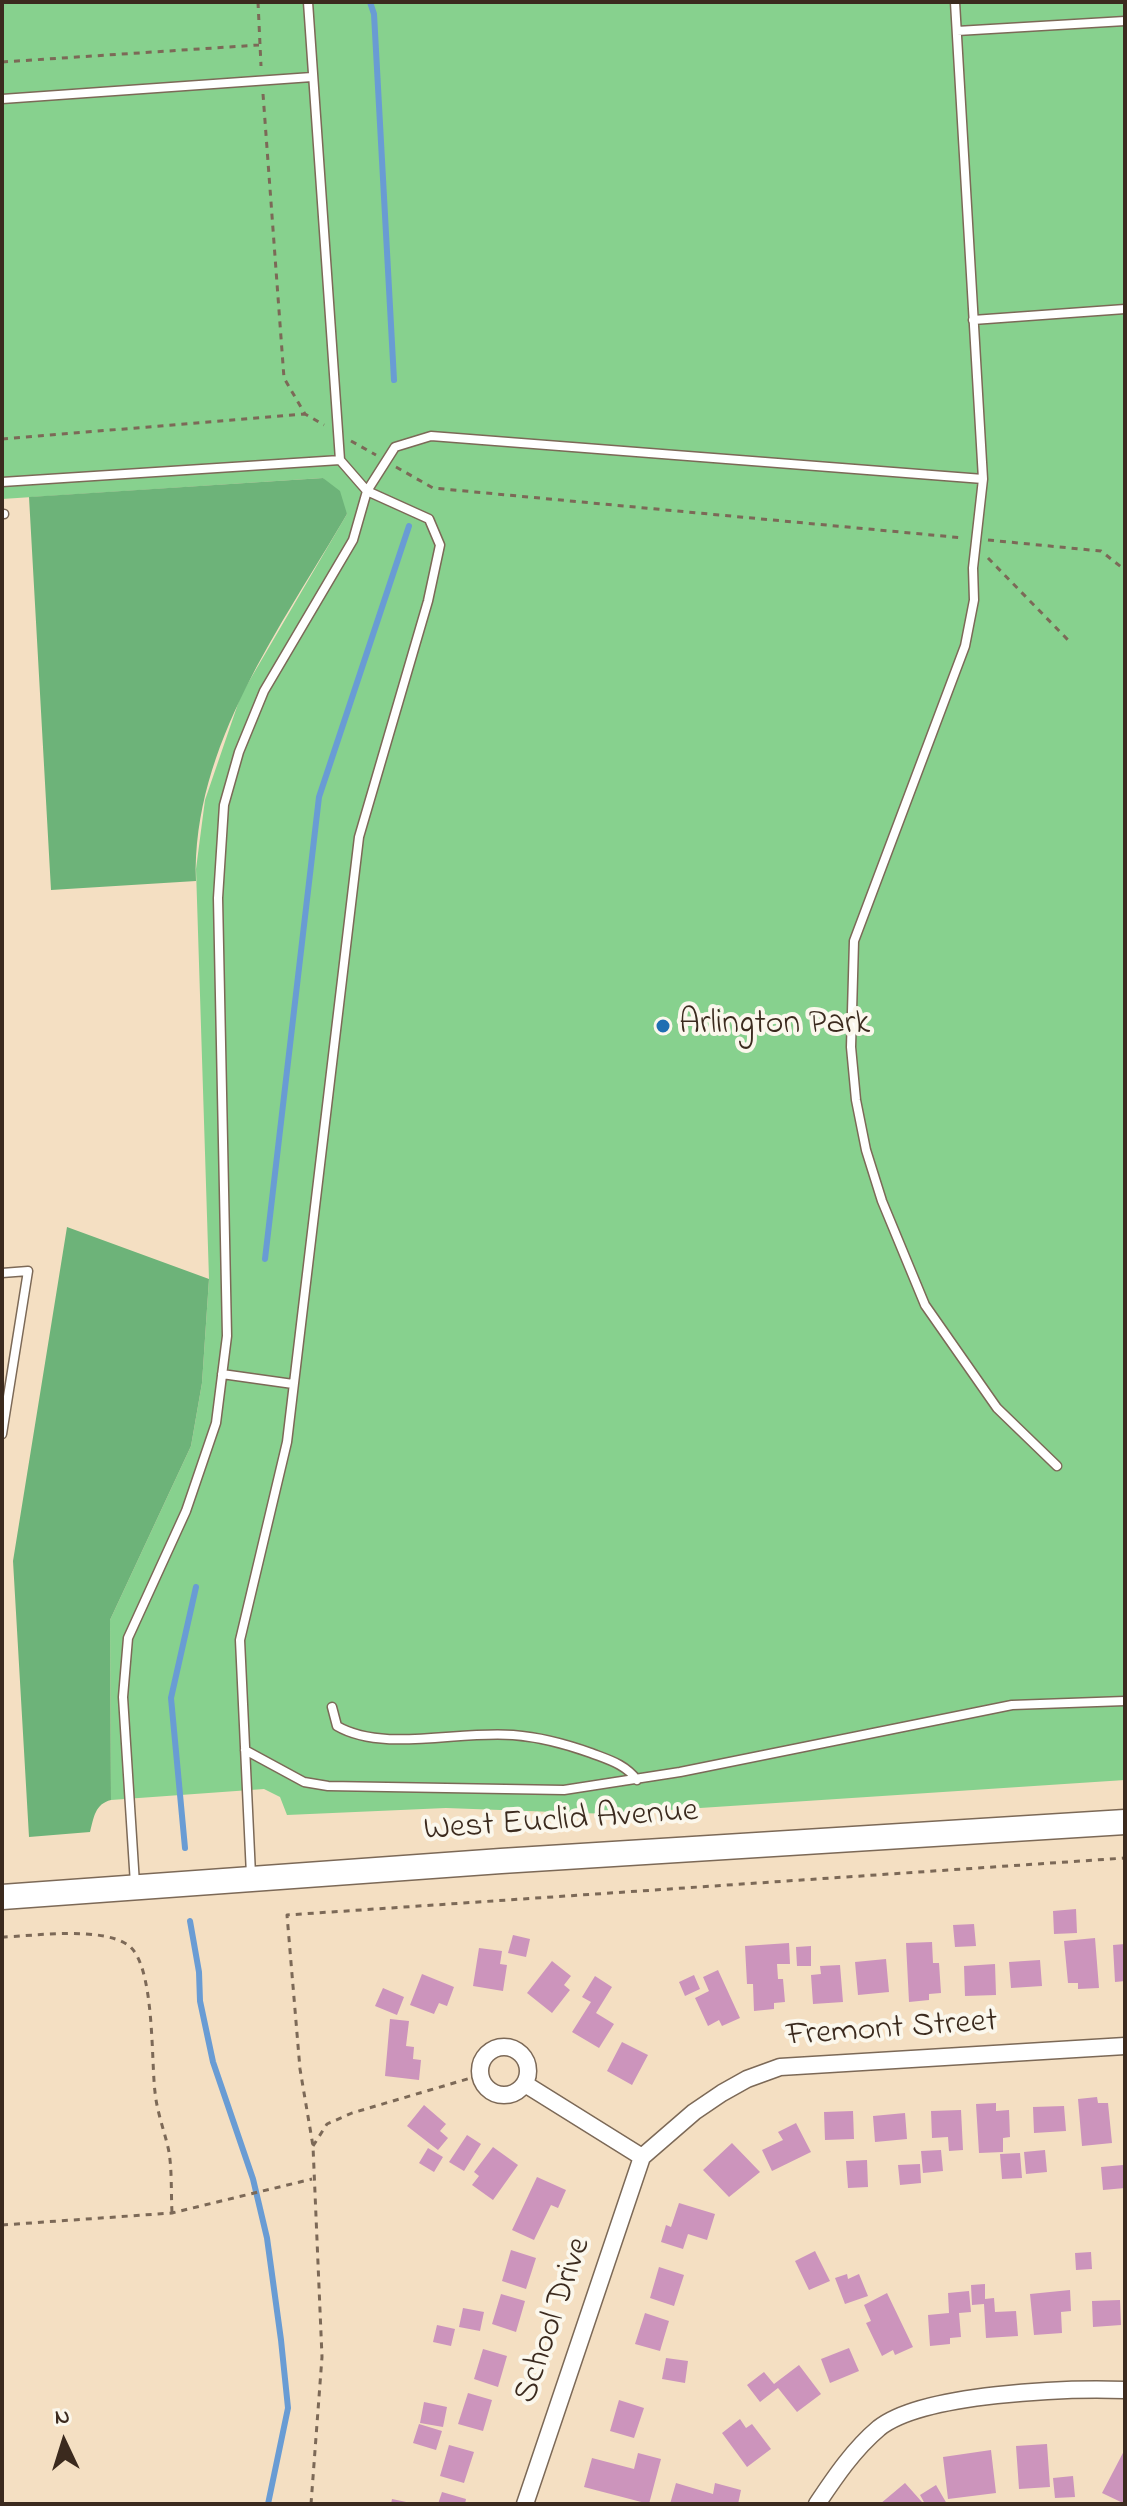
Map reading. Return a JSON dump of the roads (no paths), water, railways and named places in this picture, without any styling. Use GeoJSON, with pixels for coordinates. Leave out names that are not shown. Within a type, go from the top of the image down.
{"type":"FeatureCollection","features":[{"type":"Feature","properties":{"kind":"main road","name":"West Euclid Avenue"},"geometry":{"type":"LineString","coordinates":[[2,1897],[1125,1822]]}},
{"type":"Feature","properties":{"kind":"street","name":"Fremont Street"},"geometry":{"type":"LineString","coordinates":[[642,2157],[694,2112],[722,2093],[747,2079],[780,2067],[1125,2046]]}},
{"type":"Feature","properties":{"kind":"street"},"geometry":{"type":"LineString","coordinates":[[509,2047],[527,2061],[525,2084],[513,2094],[497,2094],[484,2084],[481,2075],[487,2054],[509,2047]]}},
{"type":"Feature","properties":{"kind":"street"},"geometry":{"type":"LineString","coordinates":[[525,2084],[642,2157]]}},
{"type":"Feature","properties":{"kind":"street","name":"School Drive"},"geometry":{"type":"LineString","coordinates":[[525,2504],[642,2157]]}},
{"type":"Feature","properties":{"kind":"street"},"geometry":{"type":"LineString","coordinates":[[817,2504],[846,2462],[868,2439],[909,2410],[950,2400],[1125,2390]]}},
{"type":"Feature","properties":{"kind":"lane"},"geometry":{"type":"LineString","coordinates":[[251,1880],[240,1640],[287,1442],[359,837],[428,601],[440,545],[429,519],[367,491],[340,460],[308,2]]}},
{"type":"Feature","properties":{"kind":"lane"},"geometry":{"type":"LineString","coordinates":[[955,2],[983,479],[974,600],[965,646],[854,941],[852,1060],[866,1150],[882,1201],[925,1305],[997,1408],[1057,1466]]}},
{"type":"Feature","properties":{"kind":"lane"},"geometry":{"type":"LineString","coordinates":[[957,31],[1125,21]]}},
{"type":"Feature","properties":{"kind":"lane"},"geometry":{"type":"LineString","coordinates":[[2,99],[312,77]]}},
{"type":"Feature","properties":{"kind":"lane"},"geometry":{"type":"LineString","coordinates":[[973,320],[1125,309]]}},
{"type":"Feature","properties":{"kind":"lane"},"geometry":{"type":"LineString","coordinates":[[136,1889],[123,1697],[128,1638],[186,1511],[216,1423],[222,1374],[228,1274],[218,898],[224,805],[239,752],[264,691],[353,540],[367,491],[395,447],[431,436],[983,479]]}},
{"type":"Feature","properties":{"kind":"lane"},"geometry":{"type":"LineString","coordinates":[[2,482],[340,460]]}},
{"type":"Feature","properties":{"kind":"lane"},"geometry":{"type":"LineString","coordinates":[[2,1273],[28,1271],[2,1434]]}},
{"type":"Feature","properties":{"kind":"lane"},"geometry":{"type":"LineString","coordinates":[[222,1374],[293,1384]]}},
{"type":"Feature","properties":{"kind":"lane"},"geometry":{"type":"LineString","coordinates":[[245,1750],[304,1782],[328,1786],[564,1790],[637,1780],[1012,1705],[1125,1701]]}},
{"type":"Feature","properties":{"kind":"lane"},"geometry":{"type":"LineString","coordinates":[[332,1707],[337,1726],[352,1734],[391,1738],[512,1735],[584,1751],[627,1767],[637,1780]]}},
{"type":"Feature","properties":{"kind":"waterway"},"geometry":{"type":"LineString","coordinates":[[370,2],[374,14],[394,380]]}},
{"type":"Feature","properties":{"kind":"waterway"},"geometry":{"type":"LineString","coordinates":[[265,1259],[319,797],[409,526]]}},
{"type":"Feature","properties":{"kind":"waterway"},"geometry":{"type":"LineString","coordinates":[[185,1848],[171,1698],[196,1587]]}},
{"type":"Feature","properties":{"kind":"waterway"},"geometry":{"type":"LineString","coordinates":[[190,1921],[199,1972],[200,2001],[213,2062],[253,2179],[267,2238],[281,2340],[288,2408],[268,2504]]}},
{"type":"Feature","properties":{"kind":"place","name":"Arlington Park"},"geometry":{"type":"Point","coordinates":[663,1026]}}]}
